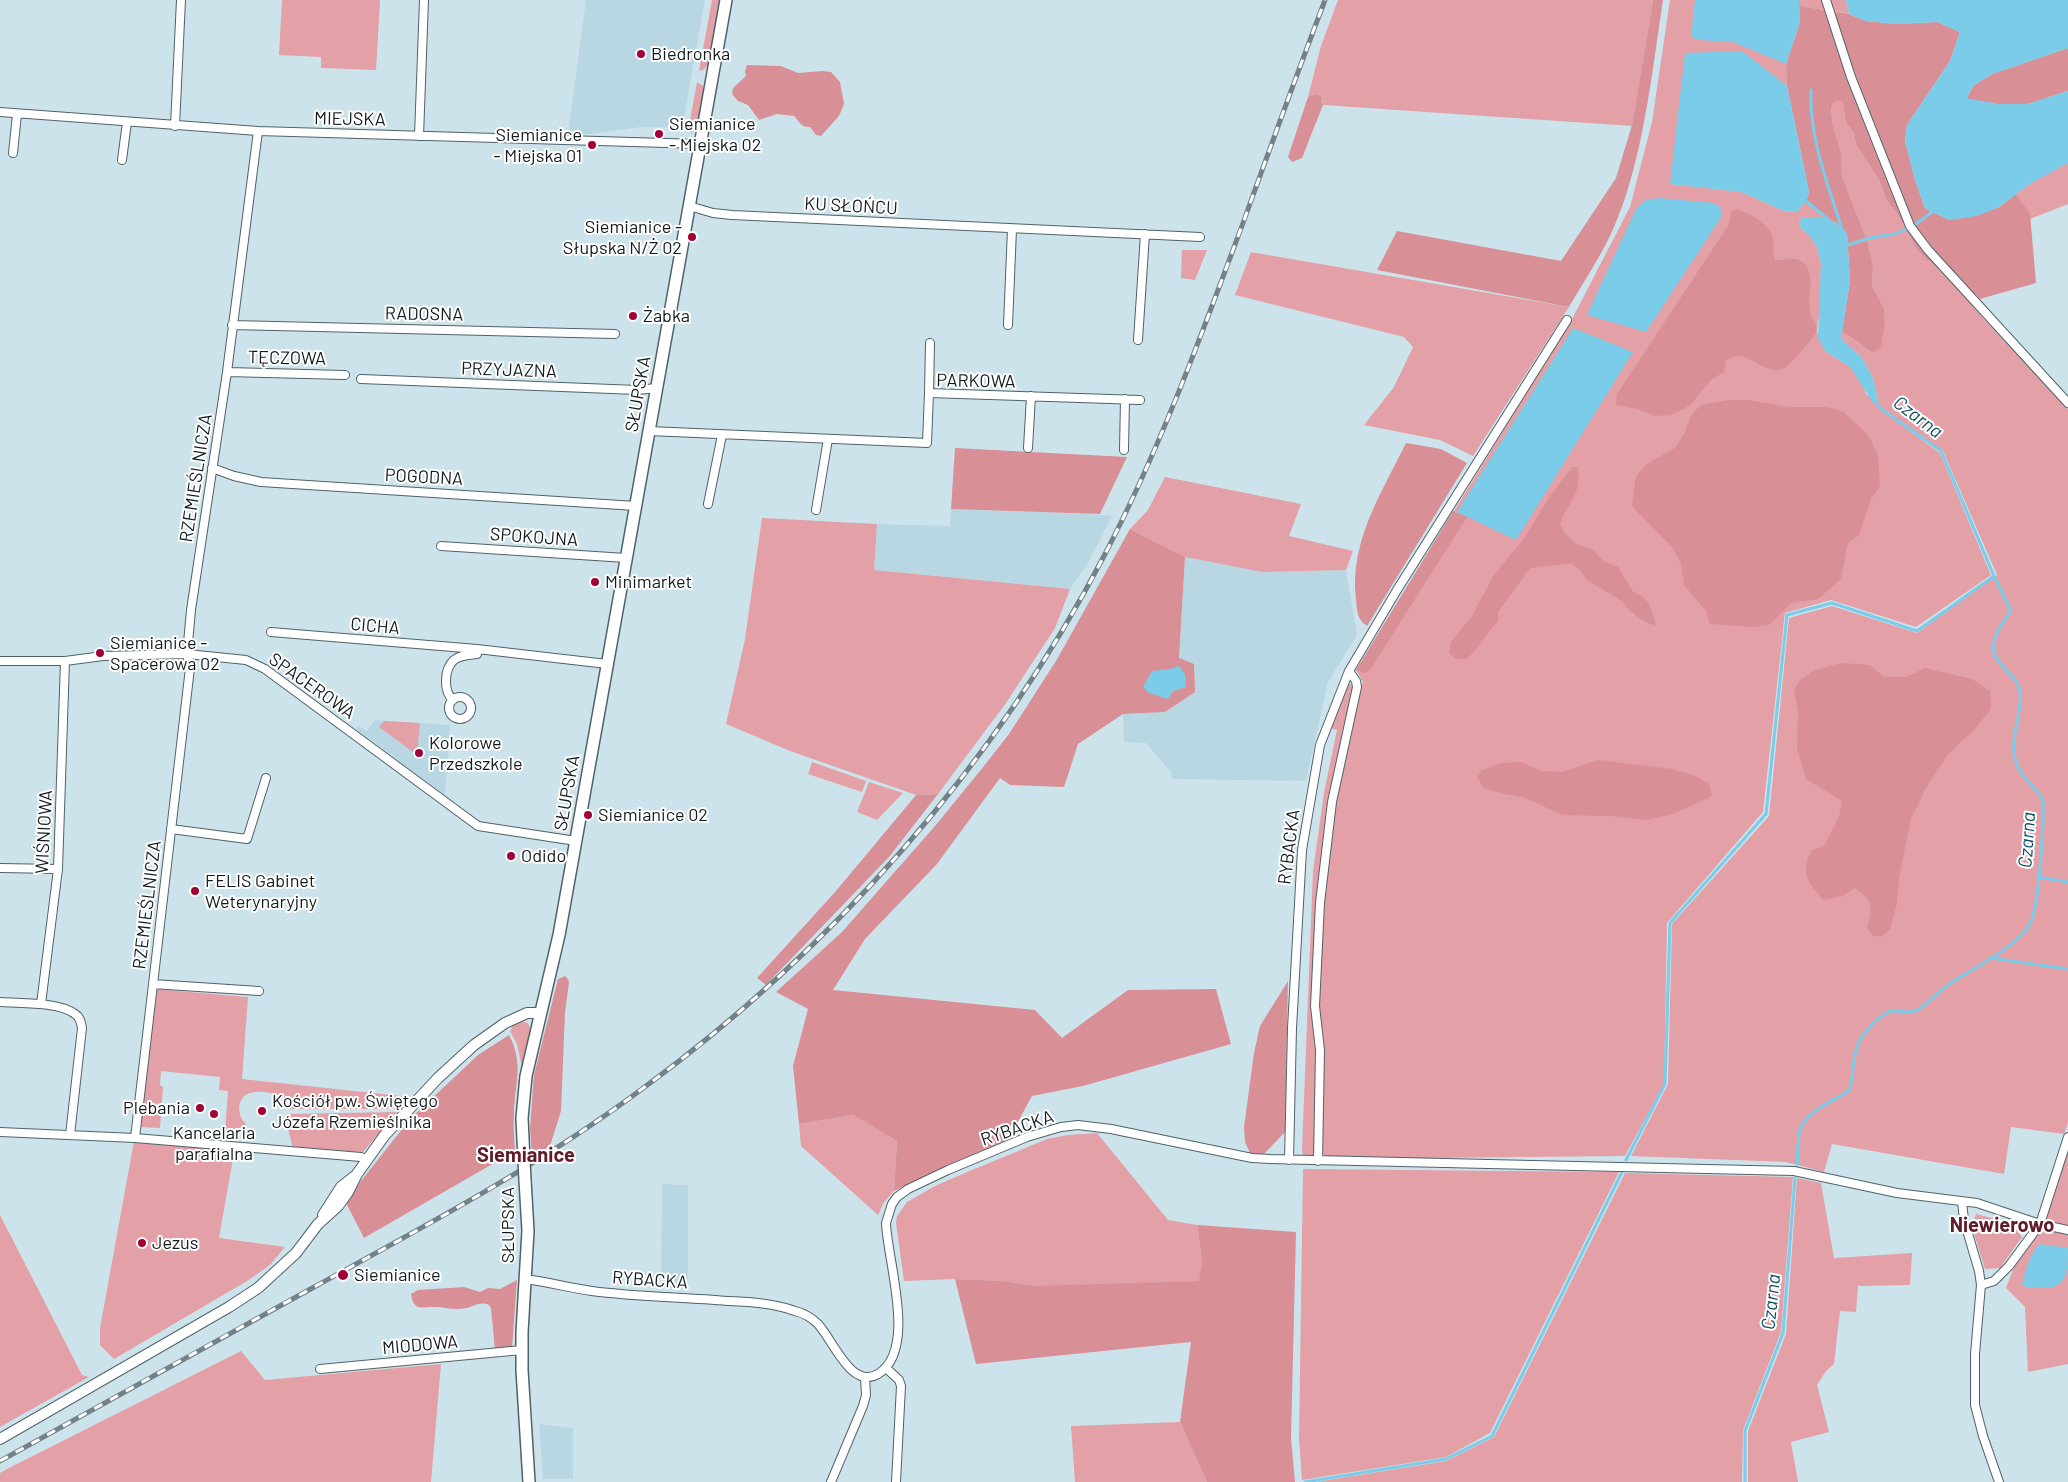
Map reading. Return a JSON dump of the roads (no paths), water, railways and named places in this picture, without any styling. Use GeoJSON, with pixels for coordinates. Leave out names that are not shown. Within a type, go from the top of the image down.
{"type":"FeatureCollection","features":[{"type":"Feature","properties":{"kind":"main road","name":"SŁUPSKA"},"geometry":{"type":"LineString","coordinates":[[529,1482],[522,1350],[528,1232],[522,1118],[524,1087],[558,943],[726,0]]}},
{"type":"Feature","properties":{"kind":"street"},"geometry":{"type":"LineString","coordinates":[[175,126],[182,0]]}},
{"type":"Feature","properties":{"kind":"street"},"geometry":{"type":"LineString","coordinates":[[420,136],[424,0]]}},
{"type":"Feature","properties":{"kind":"street"},"geometry":{"type":"LineString","coordinates":[[1826,0],[1851,77],[1910,226],[1928,250],[2068,403]]}},
{"type":"Feature","properties":{"kind":"street","name":"MIEJSKA"},"geometry":{"type":"LineString","coordinates":[[0,112],[258,131],[700,144]]}},
{"type":"Feature","properties":{"kind":"street"},"geometry":{"type":"LineString","coordinates":[[13,153],[17,114]]}},
{"type":"Feature","properties":{"kind":"street"},"geometry":{"type":"LineString","coordinates":[[122,160],[126,122]]}},
{"type":"Feature","properties":{"kind":"street","name":"RZEMIEŚLNICZA"},"geometry":{"type":"LineString","coordinates":[[135,1138],[190,668],[187,654],[191,610],[227,372],[258,131]]}},
{"type":"Feature","properties":{"kind":"street","name":"KU SŁOŃCU"},"geometry":{"type":"LineString","coordinates":[[689,206],[713,213],[732,215],[1012,230],[1200,237]]}},
{"type":"Feature","properties":{"kind":"street"},"geometry":{"type":"LineString","coordinates":[[1008,325],[1012,230]]}},
{"type":"Feature","properties":{"kind":"street"},"geometry":{"type":"LineString","coordinates":[[1138,340],[1144,234]]}},
{"type":"Feature","properties":{"kind":"street","name":"RYBACKA"},"geometry":{"type":"LineString","coordinates":[[886,1368],[895,1350],[898,1323],[897,1304],[886,1234],[887,1216],[898,1197],[922,1182],[1027,1136],[1045,1130],[1078,1125],[1111,1129],[1252,1158],[1289,1160],[1292,1028],[1302,850],[1320,745],[1349,671],[1397,590],[1567,320]]}},
{"type":"Feature","properties":{"kind":"street","name":"RADOSNA"},"geometry":{"type":"LineString","coordinates":[[232,324],[615,334]]}},
{"type":"Feature","properties":{"kind":"street"},"geometry":{"type":"LineString","coordinates":[[929,393],[930,343]]}},
{"type":"Feature","properties":{"kind":"street","name":"TĘCZOWA"},"geometry":{"type":"LineString","coordinates":[[227,372],[346,375]]}},
{"type":"Feature","properties":{"kind":"street","name":"PRZYJAZNA"},"geometry":{"type":"LineString","coordinates":[[361,379],[637,390],[657,388]]}},
{"type":"Feature","properties":{"kind":"street","name":"PARKOWA"},"geometry":{"type":"LineString","coordinates":[[649,432],[927,443],[929,393],[1140,400]]}},
{"type":"Feature","properties":{"kind":"street"},"geometry":{"type":"LineString","coordinates":[[1028,448],[1031,396]]}},
{"type":"Feature","properties":{"kind":"street"},"geometry":{"type":"LineString","coordinates":[[1124,450],[1125,399]]}},
{"type":"Feature","properties":{"kind":"street"},"geometry":{"type":"LineString","coordinates":[[708,504],[722,435]]}},
{"type":"Feature","properties":{"kind":"street"},"geometry":{"type":"LineString","coordinates":[[816,510],[828,439]]}},
{"type":"Feature","properties":{"kind":"street","name":"POGODNA"},"geometry":{"type":"LineString","coordinates":[[212,468],[234,476],[261,482],[636,506]]}},
{"type":"Feature","properties":{"kind":"street","name":"SPOKOJNA"},"geometry":{"type":"LineString","coordinates":[[440,546],[626,558]]}},
{"type":"Feature","properties":{"kind":"street","name":"CICHA"},"geometry":{"type":"LineString","coordinates":[[270,632],[478,649],[608,664]]}},
{"type":"Feature","properties":{"kind":"street"},"geometry":{"type":"LineString","coordinates":[[453,700],[446,688],[450,666],[457,658],[477,654],[478,649]]}},
{"type":"Feature","properties":{"kind":"street","name":"SPACEROWA"},"geometry":{"type":"LineString","coordinates":[[0,661],[65,661],[103,656],[187,654],[246,660],[265,669],[478,826],[576,841]]}},
{"type":"Feature","properties":{"kind":"street","name":"WIŚNIOWA"},"geometry":{"type":"LineString","coordinates":[[41,1004],[58,869],[65,661]]}},
{"type":"Feature","properties":{"kind":"street"},"geometry":{"type":"LineString","coordinates":[[1318,1161],[1320,1050],[1314,1006],[1320,903],[1332,802],[1357,687],[1356,681],[1349,671]]}},
{"type":"Feature","properties":{"kind":"street","name":"RZEMIEŚLNICZA"},"geometry":{"type":"LineString","coordinates":[[171,829],[247,839],[266,778]]}},
{"type":"Feature","properties":{"kind":"street"},"geometry":{"type":"LineString","coordinates":[[0,868],[58,869]]}},
{"type":"Feature","properties":{"kind":"street","name":"RZEMIEŚLNICZA"},"geometry":{"type":"LineString","coordinates":[[153,984],[260,991]]}},
{"type":"Feature","properties":{"kind":"street"},"geometry":{"type":"LineString","coordinates":[[0,1002],[41,1004],[67,1010],[75,1014],[80,1020],[82,1028],[70,1135]]}},
{"type":"Feature","properties":{"kind":"street"},"geometry":{"type":"LineString","coordinates":[[0,1439],[258,1288],[296,1253],[318,1224],[338,1206],[357,1174],[384,1136],[416,1100],[474,1045],[491,1033],[520,1015],[532,1012],[541,1013]]}},
{"type":"Feature","properties":{"kind":"street"},"geometry":{"type":"LineString","coordinates":[[0,1132],[135,1138],[361,1156],[368,1160]]}},
{"type":"Feature","properties":{"kind":"street"},"geometry":{"type":"LineString","coordinates":[[1981,1285],[1994,1281],[2009,1266],[2040,1224],[2068,1136]]}},
{"type":"Feature","properties":{"kind":"street"},"geometry":{"type":"LineString","coordinates":[[1289,1160],[1794,1172],[1897,1193],[1962,1201],[1992,1207],[2040,1224],[2068,1230]]}},
{"type":"Feature","properties":{"kind":"street"},"geometry":{"type":"LineString","coordinates":[[1962,1201],[1964,1220],[1979,1271],[1981,1285],[1975,1354],[1975,1405],[1983,1436],[1999,1482]]}},
{"type":"Feature","properties":{"kind":"street","name":"RYBACKA"},"geometry":{"type":"LineString","coordinates":[[525,1279],[592,1291],[756,1303],[795,1310],[817,1323],[852,1372],[865,1378]]}},
{"type":"Feature","properties":{"kind":"street","name":"MIODOWA"},"geometry":{"type":"LineString","coordinates":[[320,1370],[522,1350]]}},
{"type":"Feature","properties":{"kind":"street"},"geometry":{"type":"LineString","coordinates":[[832,1482],[863,1406],[866,1395],[865,1378],[872,1377],[886,1368],[898,1380],[901,1386],[896,1482]]}},
{"type":"Feature","properties":{"kind":"water"},"geometry":{"type":"Polygon","coordinates":[[[1695,0],[1799,0],[1800,22],[1786,64],[1733,42],[1700,40],[1691,37],[1695,0]]]}},
{"type":"Feature","properties":{"kind":"water"},"geometry":{"type":"Polygon","coordinates":[[[1846,0],[2068,0],[2068,48],[1992,74],[1974,85],[1966,98],[1998,104],[2028,104],[2068,91],[2068,163],[2031,183],[1999,207],[1977,216],[1949,220],[1925,208],[1905,141],[1907,125],[1950,61],[1960,32],[1937,22],[1896,24],[1866,21],[1849,14],[1846,0]]]}},
{"type":"Feature","properties":{"kind":"water"},"geometry":{"type":"Polygon","coordinates":[[[1742,51],[1787,86],[1809,192],[1806,201],[1798,211],[1787,212],[1741,192],[1670,184],[1685,53],[1742,51]]]}},
{"type":"Feature","properties":{"kind":"water"},"geometry":{"type":"Polygon","coordinates":[[[1659,198],[1714,203],[1720,207],[1722,216],[1646,332],[1587,315],[1636,209],[1645,200],[1659,198]]]}},
{"type":"Feature","properties":{"kind":"water","name":"Czarna"},"geometry":{"type":"Polygon","coordinates":[[[1803,218],[1827,218],[1841,226],[1847,234],[1850,281],[1841,338],[1862,358],[1873,378],[1878,400],[1874,404],[1850,367],[1825,351],[1818,338],[1821,264],[1817,247],[1810,236],[1801,228],[1799,221],[1803,218]]]}},
{"type":"Feature","properties":{"kind":"water"},"geometry":{"type":"Polygon","coordinates":[[[1573,328],[1633,352],[1516,540],[1457,512],[1573,328]]]}},
{"type":"Feature","properties":{"kind":"water"},"geometry":{"type":"Polygon","coordinates":[[[1179,666],[1185,674],[1186,687],[1173,691],[1168,699],[1149,693],[1143,687],[1152,671],[1179,666]]]}},
{"type":"Feature","properties":{"kind":"water"},"geometry":{"type":"Polygon","coordinates":[[[2041,1244],[2068,1248],[2067,1271],[2061,1282],[2050,1288],[2027,1287],[2022,1285],[2026,1268],[2034,1251],[2041,1244]]]}},
{"type":"Feature","properties":{"kind":"waterway","name":"Czarna"},"geometry":{"type":"LineString","coordinates":[[1811,90],[1811,108],[1816,142],[1841,226]]}},
{"type":"Feature","properties":{"kind":"waterway"},"geometry":{"type":"LineString","coordinates":[[1806,201],[1827,218]]}},
{"type":"Feature","properties":{"kind":"waterway","name":"Czarna"},"geometry":{"type":"LineString","coordinates":[[1916,224],[1932,212]]}},
{"type":"Feature","properties":{"kind":"waterway","name":"Czarna"},"geometry":{"type":"LineString","coordinates":[[1848,245],[1870,238],[1895,234],[1906,229]]}},
{"type":"Feature","properties":{"kind":"waterway","name":"Czarna"},"geometry":{"type":"LineString","coordinates":[[1797,1165],[1798,1139],[1803,1123],[1821,1107],[1849,1091],[1857,1047],[1860,1040],[1877,1019],[1889,1012],[1916,1011],[1948,985],[2014,942],[2030,924],[2038,884],[2042,845],[2043,800],[2018,767],[2015,758],[2014,739],[2020,691],[2016,680],[1998,661],[1994,653],[1996,636],[2011,611],[1994,576],[1941,451],[1880,408],[1876,402]]}},
{"type":"Feature","properties":{"kind":"waterway"},"geometry":{"type":"LineString","coordinates":[[1626,1160],[1665,1084],[1670,923],[1766,814],[1787,615],[1832,603],[1917,631],[1994,576]]}},
{"type":"Feature","properties":{"kind":"waterway"},"geometry":{"type":"LineString","coordinates":[[2038,877],[2068,882]]}},
{"type":"Feature","properties":{"kind":"waterway"},"geometry":{"type":"LineString","coordinates":[[1991,958],[2068,969]]}},
{"type":"Feature","properties":{"kind":"waterway"},"geometry":{"type":"LineString","coordinates":[[1305,1482],[1446,1459],[1492,1436],[1622,1172]]}},
{"type":"Feature","properties":{"kind":"waterway","name":"Czarna"},"geometry":{"type":"LineString","coordinates":[[1745,1482],[1745,1431],[1783,1333],[1795,1178]]}},
{"type":"Feature","properties":{"kind":"railway"},"geometry":{"type":"LineString","coordinates":[[0,1461],[441,1217],[523,1169],[603,1117],[712,1035],[779,976],[843,914],[903,849],[960,780],[1013,708],[1061,633],[1124,516],[1162,433],[1195,350],[1325,0]]}},
{"type":"Feature","properties":{"kind":"place","name":"Biedronka"},"geometry":{"type":"Point","coordinates":[641,54]}},
{"type":"Feature","properties":{"kind":"place","name":"Siemianice - Miejska 02"},"geometry":{"type":"Point","coordinates":[659,134]}},
{"type":"Feature","properties":{"kind":"place","name":"Siemianice - Miejska 01"},"geometry":{"type":"Point","coordinates":[592,145]}},
{"type":"Feature","properties":{"kind":"place","name":"Siemianice - Słupska N/Ż 02"},"geometry":{"type":"Point","coordinates":[692,237]}},
{"type":"Feature","properties":{"kind":"place","name":"Żabka"},"geometry":{"type":"Point","coordinates":[633,316]}},
{"type":"Feature","properties":{"kind":"place","name":"Minimarket"},"geometry":{"type":"Point","coordinates":[595,582]}},
{"type":"Feature","properties":{"kind":"place","name":"Siemianice - Spacerowa 02"},"geometry":{"type":"Point","coordinates":[100,653]}},
{"type":"Feature","properties":{"kind":"place","name":"Kolorowe Przedszkole"},"geometry":{"type":"Point","coordinates":[419,753]}},
{"type":"Feature","properties":{"kind":"place","name":"Siemianice 02"},"geometry":{"type":"Point","coordinates":[588,815]}},
{"type":"Feature","properties":{"kind":"place","name":"Odido"},"geometry":{"type":"Point","coordinates":[511,856]}},
{"type":"Feature","properties":{"kind":"place","name":"FELIS Gabinet Weterynaryjny"},"geometry":{"type":"Point","coordinates":[195,891]}},
{"type":"Feature","properties":{"kind":"place","name":"Plebania"},"geometry":{"type":"Point","coordinates":[200,1108]}},
{"type":"Feature","properties":{"kind":"place","name":"Kościół pw. Świętego Józefa Rzemieślnika"},"geometry":{"type":"Point","coordinates":[262,1111]}},
{"type":"Feature","properties":{"kind":"place","name":"Kancelaria parafialna"},"geometry":{"type":"Point","coordinates":[214,1114]}},
{"type":"Feature","properties":{"kind":"place","name":"Jezus"},"geometry":{"type":"Point","coordinates":[142,1243]}},
{"type":"Feature","properties":{"kind":"place","name":"Siemianice"},"geometry":{"type":"Point","coordinates":[343,1275]}},
{"type":"Feature","properties":{"kind":"district","name":"Siemianice"},"geometry":{"type":"Point","coordinates":[526,1155]}},
{"type":"Feature","properties":{"kind":"district","name":"Niewierowo"},"geometry":{"type":"Point","coordinates":[2002,1225]}}]}
